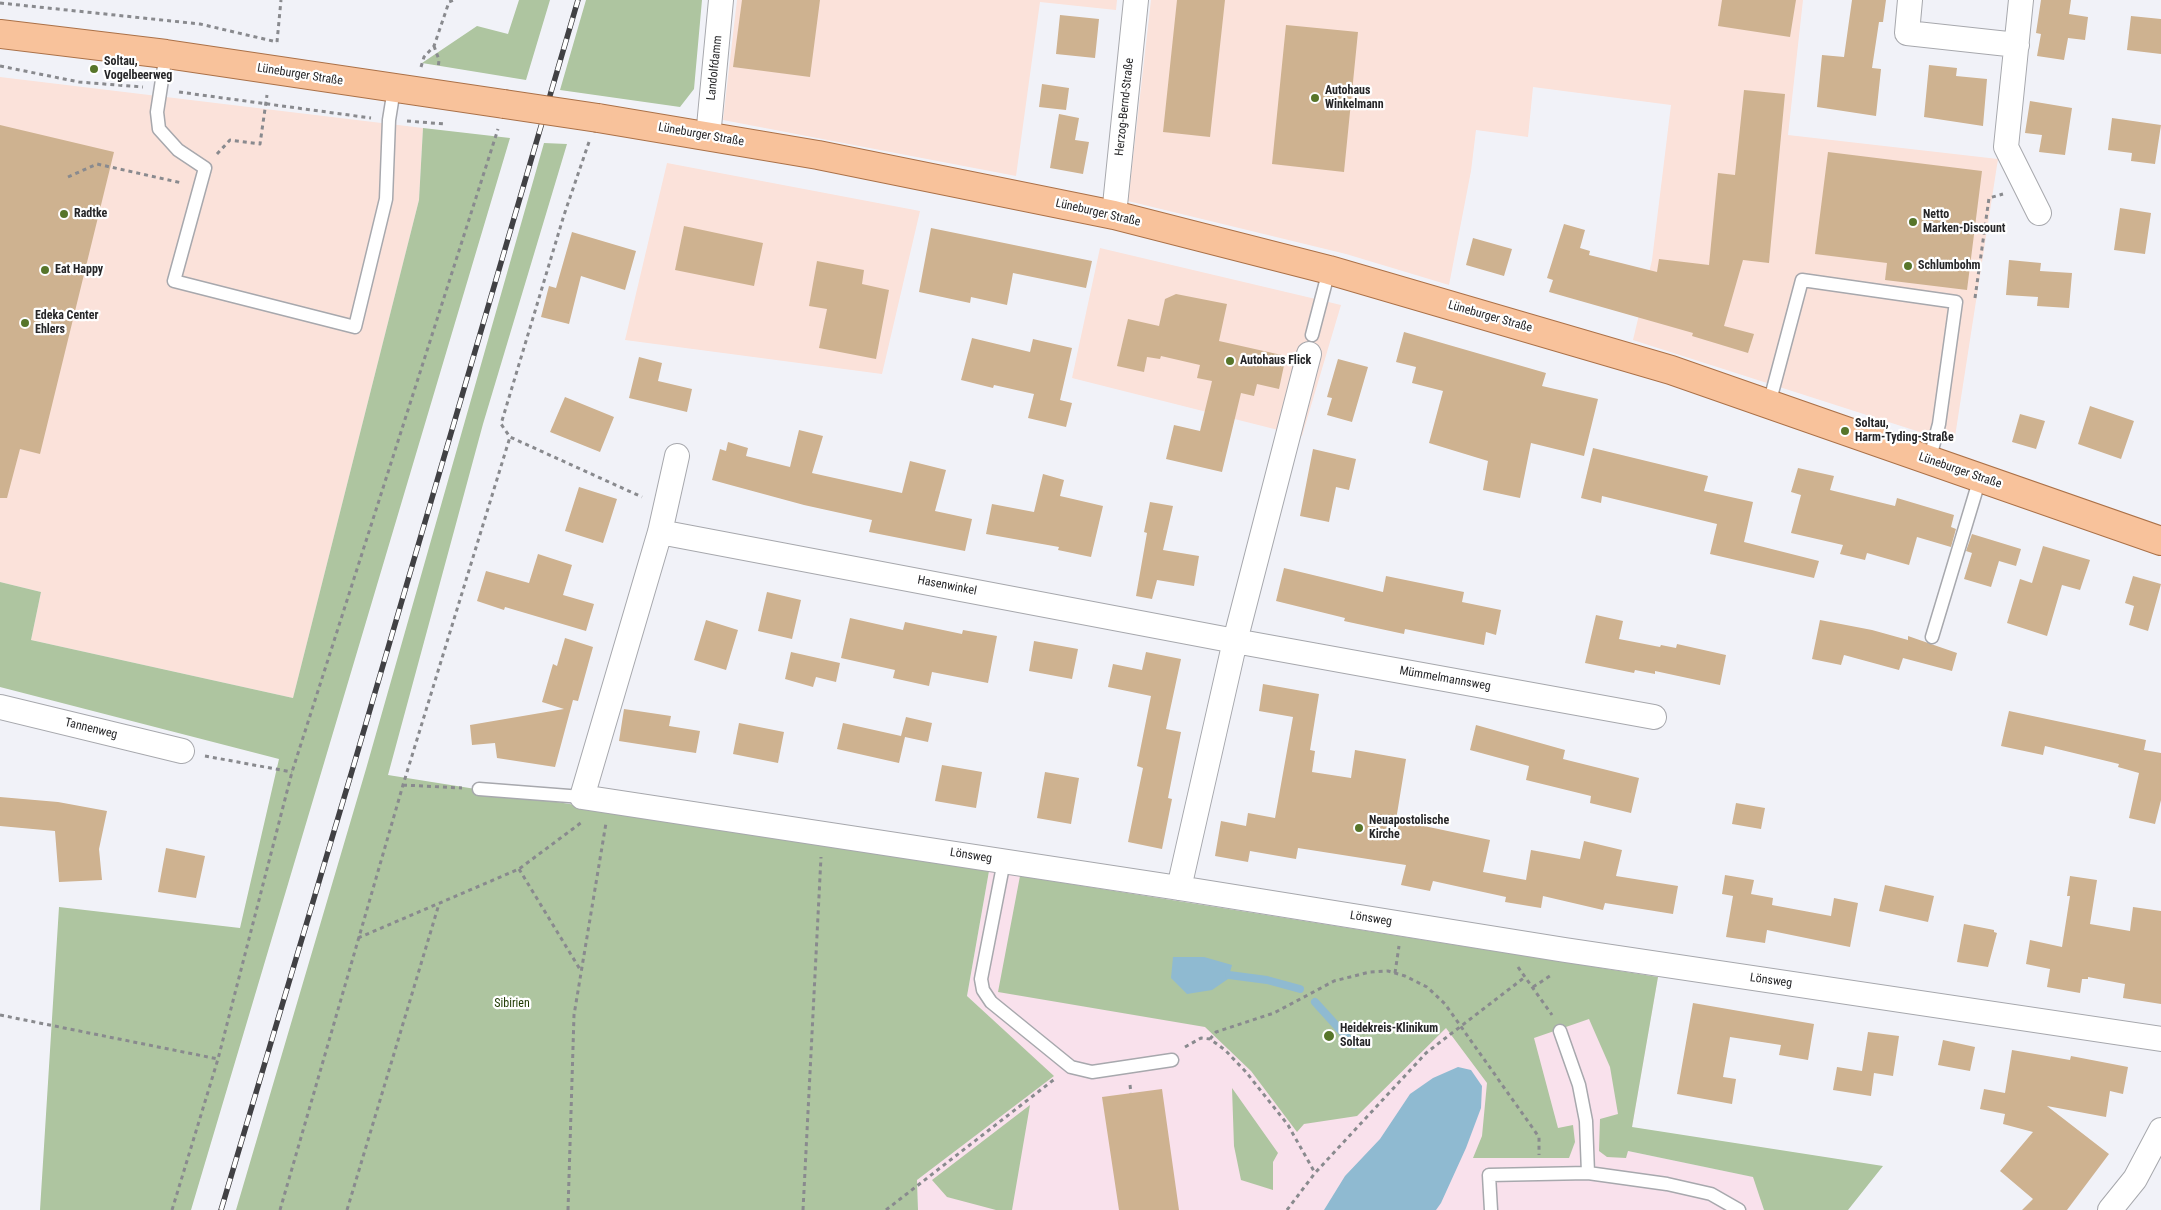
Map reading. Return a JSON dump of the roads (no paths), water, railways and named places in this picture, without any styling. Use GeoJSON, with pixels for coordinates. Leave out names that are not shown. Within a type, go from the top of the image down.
{"type":"FeatureCollection","features":[{"type":"Feature","properties":{"kind":"main road","name":"Lüneburger Straße"},"geometry":{"type":"LineString","coordinates":[[0,34],[166,54],[394,89],[501,116],[593,130],[708,136],[827,157],[1114,215],[1329,270],[1671,370],[2161,541]]}},
{"type":"Feature","properties":{"kind":"street","name":"Landolfdamm"},"geometry":{"type":"LineString","coordinates":[[708,136],[721,0]]}},
{"type":"Feature","properties":{"kind":"street","name":"Herzog-Bernd-Straße"},"geometry":{"type":"LineString","coordinates":[[1114,215],[1136,0]]}},
{"type":"Feature","properties":{"kind":"street"},"geometry":{"type":"LineString","coordinates":[[1910,0],[1907,33],[2017,45]]}},
{"type":"Feature","properties":{"kind":"street"},"geometry":{"type":"LineString","coordinates":[[2021,0],[2006,147],[2039,212]]}},
{"type":"Feature","properties":{"kind":"street"},"geometry":{"type":"LineString","coordinates":[[1179,888],[1235,641],[1310,344]]}},
{"type":"Feature","properties":{"kind":"street"},"geometry":{"type":"LineString","coordinates":[[582,797],[662,520],[677,456]]}},
{"type":"Feature","properties":{"kind":"street","name":"Hasenwinkel"},"geometry":{"type":"LineString","coordinates":[[662,520],[1235,641]]}},
{"type":"Feature","properties":{"kind":"street","name":"Mümmelmannsweg"},"geometry":{"type":"LineString","coordinates":[[1235,641],[1654,717]]}},
{"type":"Feature","properties":{"kind":"street","name":"Tannenweg"},"geometry":{"type":"LineString","coordinates":[[0,706],[182,751]]}},
{"type":"Feature","properties":{"kind":"street","name":"Lönsweg"},"geometry":{"type":"LineString","coordinates":[[582,797],[1179,888],[1565,950],[2161,1039]]}},
{"type":"Feature","properties":{"kind":"street"},"geometry":{"type":"LineString","coordinates":[[2110,1210],[2135,1179],[2161,1130]]}},
{"type":"Feature","properties":{"kind":"lane"},"geometry":{"type":"LineString","coordinates":[[166,54],[156,120],[159,129],[178,150],[205,168],[174,281],[355,327],[386,199],[390,120],[394,89]]}},
{"type":"Feature","properties":{"kind":"lane"},"geometry":{"type":"LineString","coordinates":[[1310,344],[1329,270]]}},
{"type":"Feature","properties":{"kind":"lane"},"geometry":{"type":"LineString","coordinates":[[1769,404],[1802,280],[1956,302],[1939,424],[1929,460]]}},
{"type":"Feature","properties":{"kind":"lane"},"geometry":{"type":"LineString","coordinates":[[1932,638],[1980,478]]}},
{"type":"Feature","properties":{"kind":"lane"},"geometry":{"type":"LineString","coordinates":[[479,789],[582,797]]}},
{"type":"Feature","properties":{"kind":"lane"},"geometry":{"type":"LineString","coordinates":[[1004,861],[981,978],[983,990],[991,1002],[1071,1067],[1092,1072],[1172,1060]]}},
{"type":"Feature","properties":{"kind":"lane"},"geometry":{"type":"LineString","coordinates":[[1560,1031],[1581,1094],[1586,1121],[1588,1173]]}},
{"type":"Feature","properties":{"kind":"lane"},"geometry":{"type":"LineString","coordinates":[[1491,1210],[1489,1175],[1540,1173],[1588,1173],[1667,1184],[1711,1194],[1738,1210]]}},
{"type":"Feature","properties":{"kind":"water"},"geometry":{"type":"Polygon","coordinates":[[[1173,957],[1204,957],[1232,965],[1228,979],[1212,990],[1187,994],[1171,978],[1173,957]]]}},
{"type":"Feature","properties":{"kind":"water"},"geometry":{"type":"Polygon","coordinates":[[[1458,1067],[1471,1070],[1482,1086],[1481,1108],[1466,1148],[1436,1210],[1324,1210],[1345,1176],[1380,1139],[1410,1094],[1433,1078],[1458,1067]]]}},
{"type":"Feature","properties":{"kind":"waterway"},"geometry":{"type":"LineString","coordinates":[[1229,975],[1267,980],[1300,989]]}},
{"type":"Feature","properties":{"kind":"waterway"},"geometry":{"type":"LineString","coordinates":[[1315,1002],[1354,1045]]}},
{"type":"Feature","properties":{"kind":"railway"},"geometry":{"type":"LineString","coordinates":[[221,1210],[578,0]]}},
{"type":"Feature","properties":{"kind":"place","name":"Soltau, Vogelbeerweg"},"geometry":{"type":"Point","coordinates":[94,69]}},
{"type":"Feature","properties":{"kind":"place","name":"Autohaus Winkelmann"},"geometry":{"type":"Point","coordinates":[1315,98]}},
{"type":"Feature","properties":{"kind":"place","name":"Radtke"},"geometry":{"type":"Point","coordinates":[64,214]}},
{"type":"Feature","properties":{"kind":"place","name":"Netto Marken-Discount"},"geometry":{"type":"Point","coordinates":[1913,222]}},
{"type":"Feature","properties":{"kind":"place","name":"Schlumbohm"},"geometry":{"type":"Point","coordinates":[1908,266]}},
{"type":"Feature","properties":{"kind":"place","name":"Eat Happy"},"geometry":{"type":"Point","coordinates":[45,270]}},
{"type":"Feature","properties":{"kind":"place","name":"Edeka Center Ehlers"},"geometry":{"type":"Point","coordinates":[25,323]}},
{"type":"Feature","properties":{"kind":"place","name":"Autohaus Flick"},"geometry":{"type":"Point","coordinates":[1230,361]}},
{"type":"Feature","properties":{"kind":"place","name":"Soltau, Harm-Tyding-Straße"},"geometry":{"type":"Point","coordinates":[1845,431]}},
{"type":"Feature","properties":{"kind":"place","name":"Neuapostolische Kirche"},"geometry":{"type":"Point","coordinates":[1359,828]}},
{"type":"Feature","properties":{"kind":"place","name":"Heidekreis-Klinikum Soltau"},"geometry":{"type":"Point","coordinates":[1329,1036]}},
{"type":"Feature","properties":{"kind":"park label","name":"Sibirien"},"geometry":{"type":"Point","coordinates":[512,1004]}}]}
